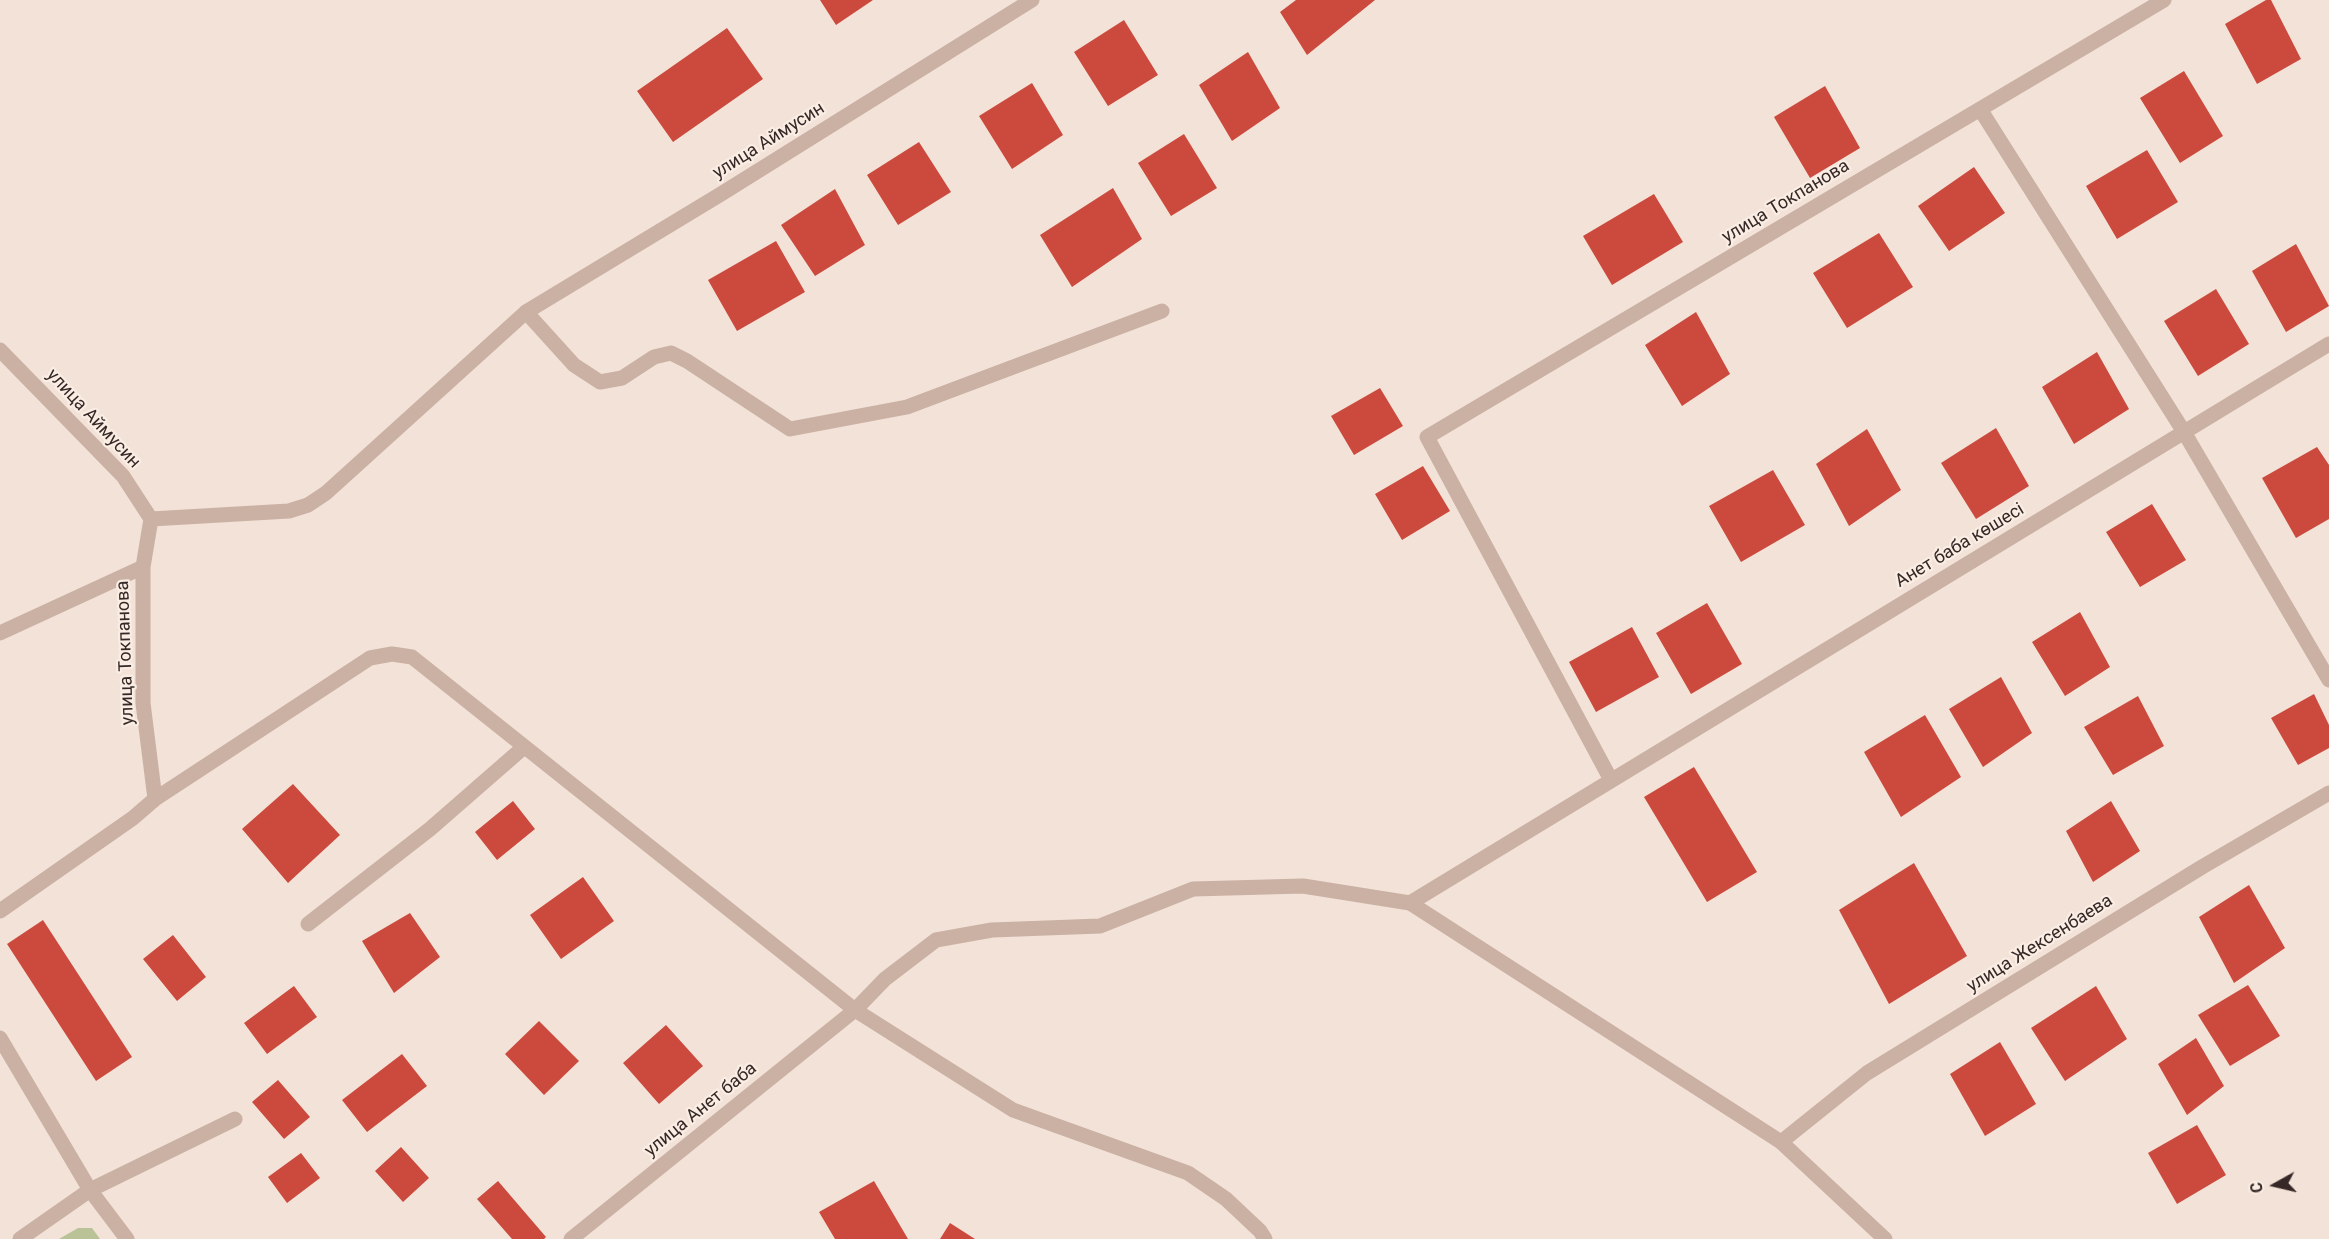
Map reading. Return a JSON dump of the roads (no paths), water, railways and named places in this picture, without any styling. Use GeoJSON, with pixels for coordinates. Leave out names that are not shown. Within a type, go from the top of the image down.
{"type":"FeatureCollection","features":[{"type":"Feature","properties":{"kind":"street","name":"улица Аймусин"},"geometry":{"type":"LineString","coordinates":[[0,350],[123,476],[151,519],[289,511],[308,505],[326,493],[526,312],[722,194],[1032,0]]}},
{"type":"Feature","properties":{"kind":"street","name":"улица Токпанова"},"geometry":{"type":"LineString","coordinates":[[1611,780],[1427,437],[2164,0]]}},
{"type":"Feature","properties":{"kind":"street"},"geometry":{"type":"LineString","coordinates":[[1980,110],[2184,432],[2329,680]]}},
{"type":"Feature","properties":{"kind":"street"},"geometry":{"type":"LineString","coordinates":[[526,312],[574,365],[600,382],[622,378],[654,357],[671,353],[687,361],[790,429],[907,407],[1162,311]]}},
{"type":"Feature","properties":{"kind":"street","name":"Анет баба көшесі"},"geometry":{"type":"LineString","coordinates":[[1410,903],[2329,344]]}},
{"type":"Feature","properties":{"kind":"street","name":"улица Токпанова"},"geometry":{"type":"LineString","coordinates":[[151,519],[143,567],[143,703],[156,799]]}},
{"type":"Feature","properties":{"kind":"street"},"geometry":{"type":"LineString","coordinates":[[0,633],[143,567]]}},
{"type":"Feature","properties":{"kind":"street"},"geometry":{"type":"LineString","coordinates":[[0,911],[156,799],[370,658],[392,654],[412,657],[855,1010],[1013,1110],[1188,1173],[1226,1198],[1260,1231],[1265,1239]]}},
{"type":"Feature","properties":{"kind":"street"},"geometry":{"type":"LineString","coordinates":[[308,924],[430,829],[524,747]]}},
{"type":"Feature","properties":{"kind":"street","name":"улица Жексенбаева"},"geometry":{"type":"LineString","coordinates":[[1780,1142],[1866,1073],[2202,867],[2329,793]]}},
{"type":"Feature","properties":{"kind":"street","name":"улица Анет баба"},"geometry":{"type":"LineString","coordinates":[[571,1239],[855,1010],[885,979],[936,940],[992,930],[1100,926],[1193,889],[1303,886],[1410,903]]}},
{"type":"Feature","properties":{"kind":"street"},"geometry":{"type":"LineString","coordinates":[[1410,903],[1780,1142],[1885,1239]]}},
{"type":"Feature","properties":{"kind":"street"},"geometry":{"type":"LineString","coordinates":[[0,1038],[90,1190],[127,1239]]}},
{"type":"Feature","properties":{"kind":"street"},"geometry":{"type":"LineString","coordinates":[[20,1239],[90,1190],[234,1119]]}}]}
